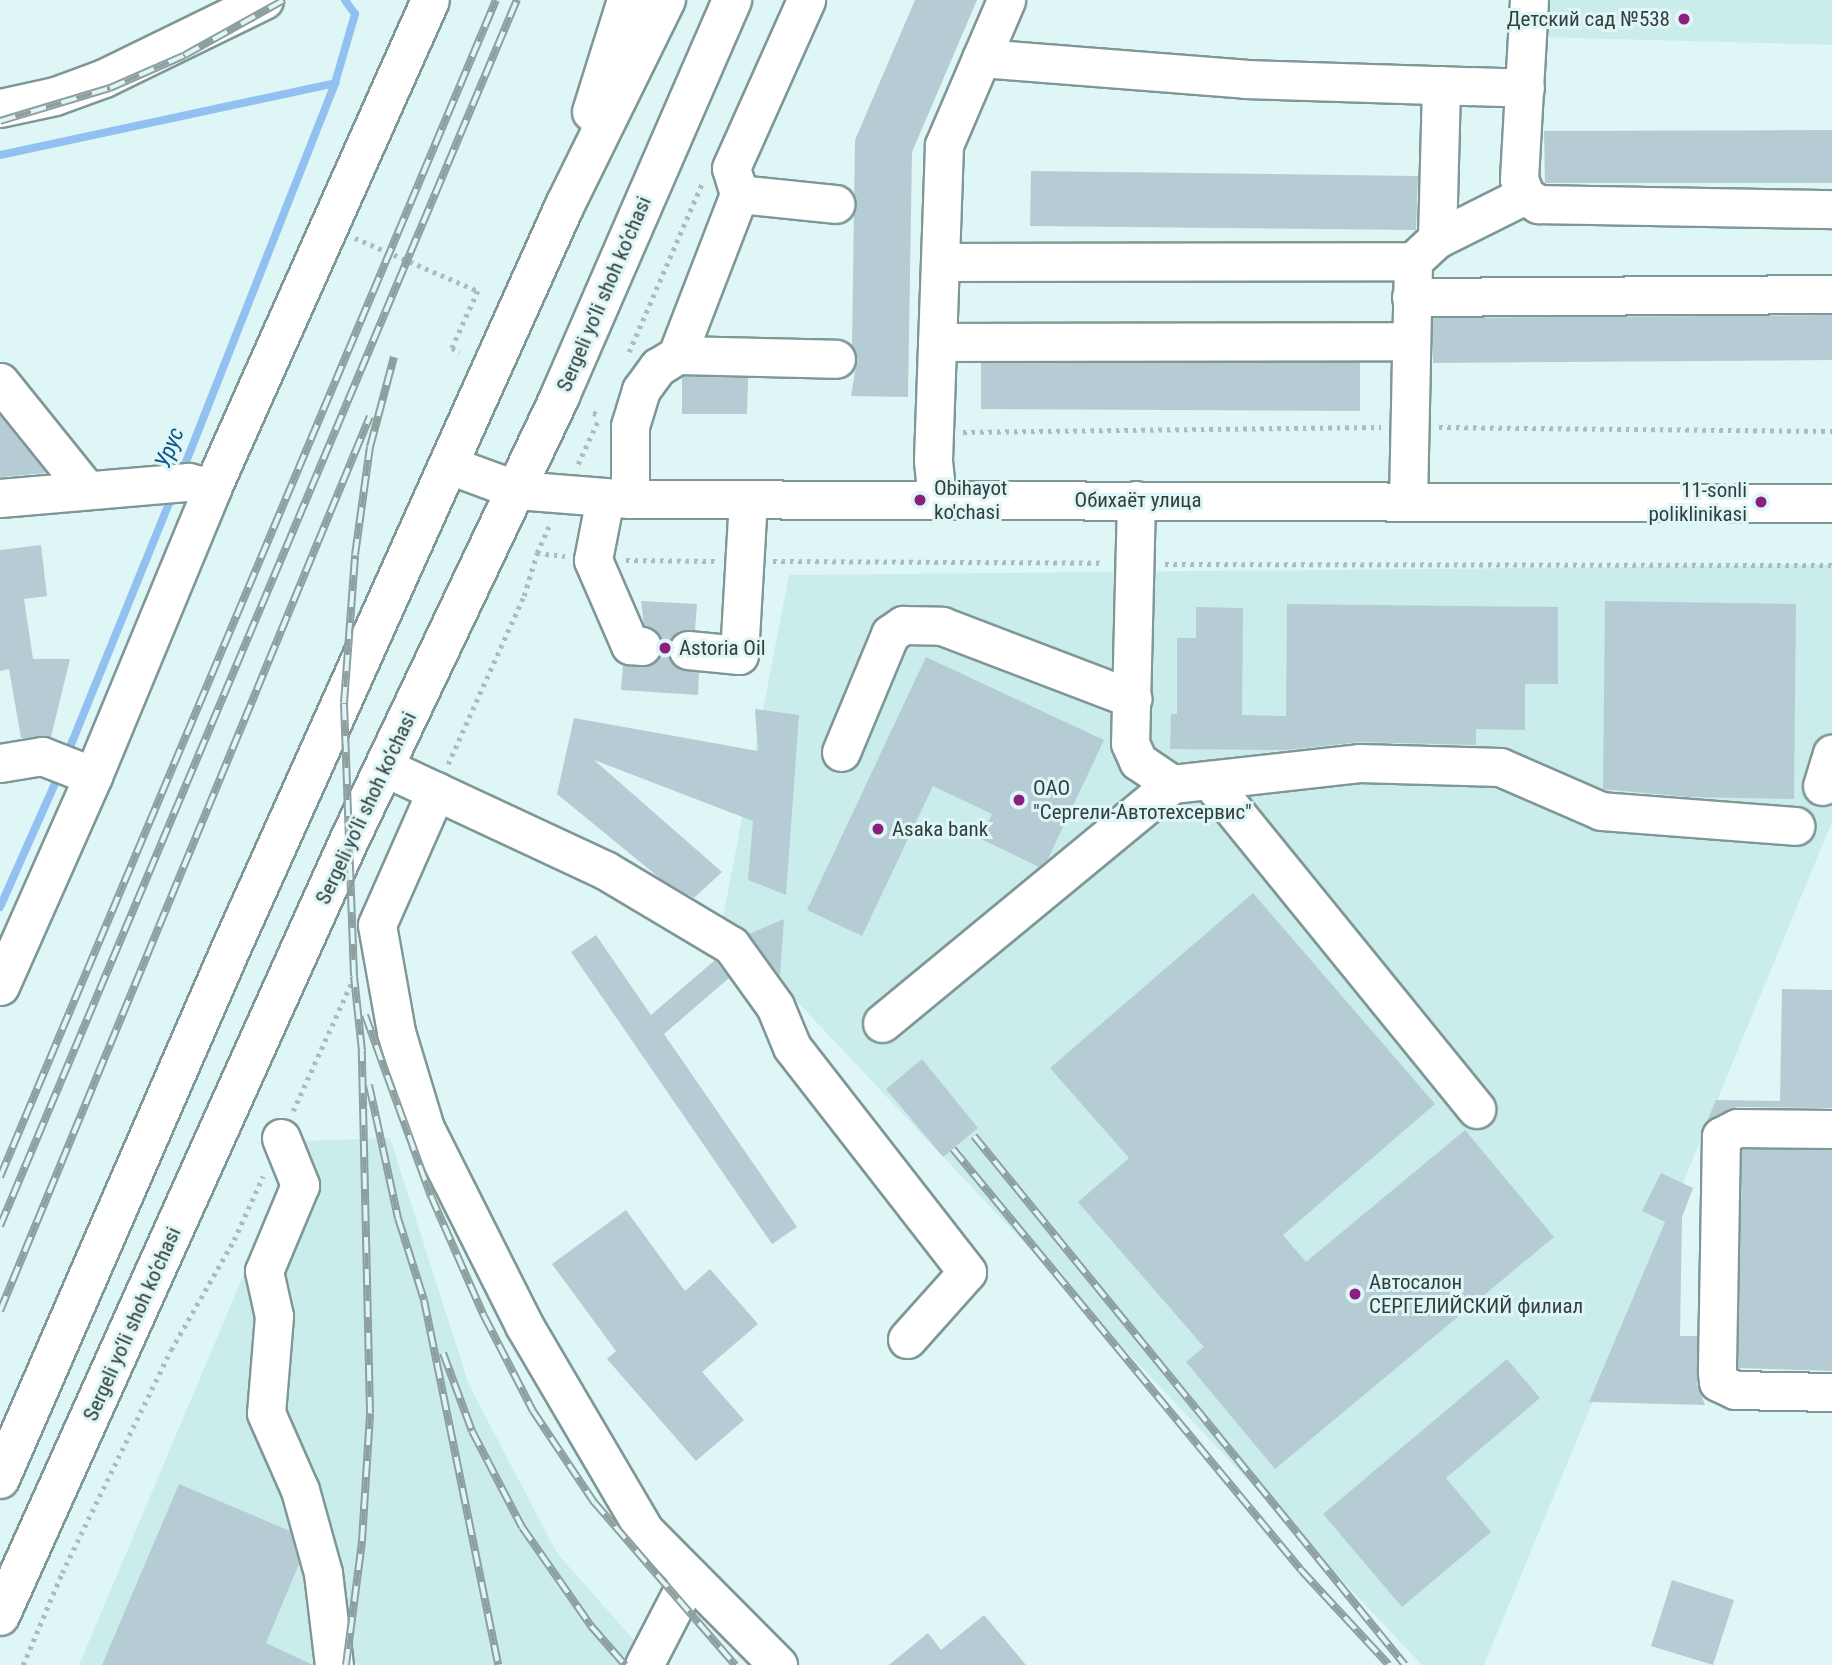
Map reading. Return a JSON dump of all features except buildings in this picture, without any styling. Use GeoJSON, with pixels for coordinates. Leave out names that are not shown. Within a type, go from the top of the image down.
{"type":"FeatureCollection","features":[{"type":"Feature","properties":{"kind":"main road"},"geometry":{"type":"LineString","coordinates":[[565,205],[627,0]]}},
{"type":"Feature","properties":{"kind":"main road"},"geometry":{"type":"LineString","coordinates":[[0,1479],[229,953],[565,205],[666,0]]}},
{"type":"Feature","properties":{"kind":"main road","name":"Sergeli yo‘li shoh ko‘chasi"},"geometry":{"type":"LineString","coordinates":[[0,1616],[384,767],[517,490],[732,0]]}},
{"type":"Feature","properties":{"kind":"street"},"geometry":{"type":"LineString","coordinates":[[0,108],[55,96],[104,78],[264,0]]}},
{"type":"Feature","properties":{"kind":"street"},"geometry":{"type":"LineString","coordinates":[[0,986],[93,776],[189,485],[328,225],[430,0]]}},
{"type":"Feature","properties":{"kind":"street"},"geometry":{"type":"LineString","coordinates":[[677,355],[739,194],[731,168],[806,0]]}},
{"type":"Feature","properties":{"kind":"street"},"geometry":{"type":"LineString","coordinates":[[937,499],[933,460],[944,145],[1006,0]]}},
{"type":"Feature","properties":{"kind":"street"},"geometry":{"type":"LineString","coordinates":[[1529,0],[1520,179],[1525,195],[1538,204],[1832,209]]}},
{"type":"Feature","properties":{"kind":"street"},"geometry":{"type":"LineString","coordinates":[[981,58],[1245,79],[1525,88]]}},
{"type":"Feature","properties":{"kind":"street"},"geometry":{"type":"LineString","coordinates":[[1408,501],[1411,297],[1425,250],[1441,85]]}},
{"type":"Feature","properties":{"kind":"street"},"geometry":{"type":"LineString","coordinates":[[739,194],[835,204]]}},
{"type":"Feature","properties":{"kind":"street"},"geometry":{"type":"LineString","coordinates":[[940,262],[1425,250],[1525,195]]}},
{"type":"Feature","properties":{"kind":"street"},"geometry":{"type":"LineString","coordinates":[[1411,297],[1832,293]]}},
{"type":"Feature","properties":{"kind":"street"},"geometry":{"type":"LineString","coordinates":[[937,342],[1409,341]]}},
{"type":"Feature","properties":{"kind":"street"},"geometry":{"type":"LineString","coordinates":[[642,646],[630,645],[593,560],[617,499],[630,426],[641,390],[658,366],[677,355],[835,359]]}},
{"type":"Feature","properties":{"kind":"street"},"geometry":{"type":"LineString","coordinates":[[0,382],[86,489]]}},
{"type":"Feature","properties":{"kind":"street","name":"Обихаёт улица"},"geometry":{"type":"LineString","coordinates":[[449,465],[517,490],[617,499],[1832,502]]}},
{"type":"Feature","properties":{"kind":"street"},"geometry":{"type":"LineString","coordinates":[[0,498],[86,489],[189,485]]}},
{"type":"Feature","properties":{"kind":"street"},"geometry":{"type":"LineString","coordinates":[[1136,500],[1130,743],[1138,761],[1172,784]]}},
{"type":"Feature","properties":{"kind":"street"},"geometry":{"type":"LineString","coordinates":[[688,650],[739,655],[748,501]]}},
{"type":"Feature","properties":{"kind":"street"},"geometry":{"type":"LineString","coordinates":[[841,752],[890,634],[903,625],[942,626],[1133,699]]}},
{"type":"Feature","properties":{"kind":"street"},"geometry":{"type":"LineString","coordinates":[[0,763],[42,756],[93,776]]}},
{"type":"Feature","properties":{"kind":"street"},"geometry":{"type":"LineString","coordinates":[[882,1023],[1172,784],[1359,763],[1500,767],[1601,811],[1795,826]]}},
{"type":"Feature","properties":{"kind":"street"},"geometry":{"type":"LineString","coordinates":[[384,767],[605,870],[732,945],[775,1006],[792,1047],[967,1272],[906,1339]]}},
{"type":"Feature","properties":{"kind":"street"},"geometry":{"type":"LineString","coordinates":[[1209,780],[1476,1109]]}},
{"type":"Feature","properties":{"kind":"street"},"geometry":{"type":"LineString","coordinates":[[436,790],[377,925],[396,1032],[425,1128],[469,1222],[645,1531],[778,1665]]}},
{"type":"Feature","properties":{"kind":"street"},"geometry":{"type":"LineString","coordinates":[[1832,1129],[1737,1128],[1721,1136],[1717,1359],[1718,1382],[1726,1389],[1832,1392]]}},
{"type":"Feature","properties":{"kind":"street"},"geometry":{"type":"LineString","coordinates":[[281,1138],[300,1185],[264,1271],[274,1316],[266,1413],[300,1490],[323,1573],[334,1665]]}},
{"type":"Feature","properties":{"kind":"street"},"geometry":{"type":"LineString","coordinates":[[644,1665],[690,1576]]}},
{"type":"Feature","properties":{"kind":"path"},"geometry":{"type":"LineString","coordinates":[[623,365],[705,176]]}},
{"type":"Feature","properties":{"kind":"path"},"geometry":{"type":"LineString","coordinates":[[328,225],[478,291],[452,348],[460,352]]}},
{"type":"Feature","properties":{"kind":"path"},"geometry":{"type":"LineString","coordinates":[[595,428],[607,403]]}},
{"type":"Feature","properties":{"kind":"path"},"geometry":{"type":"LineString","coordinates":[[593,413],[601,415]]}},
{"type":"Feature","properties":{"kind":"path"},"geometry":{"type":"LineString","coordinates":[[436,790],[488,680],[537,553],[593,560],[1832,565]]}},
{"type":"Feature","properties":{"kind":"path"},"geometry":{"type":"LineString","coordinates":[[23,1665],[62,1573],[165,1362],[234,1240],[377,925]]}},
{"type":"Feature","properties":{"kind":"shaded area","name":"Детский сад №538"},"geometry":{"type":"Polygon","coordinates":[[[1538,0],[1832,0],[1832,45],[1536,37],[1538,0]]]}},
{"type":"Feature","properties":{"kind":"shaded area","name":"Автосалон СЕРГЕЛИЙСКИЙ филиал"},"geometry":{"type":"Polygon","coordinates":[[[1832,565],[1832,822],[1484,1665],[1422,1665],[722,922],[789,575],[1832,565]]]}},
{"type":"Feature","properties":{"kind":"shaded area"},"geometry":{"type":"Polygon","coordinates":[[[390,1138],[469,1385],[557,1553],[656,1665],[79,1665],[300,1141],[390,1138]]]}},
{"type":"Feature","properties":{"kind":"waterway","name":"Урус"},"geometry":{"type":"LineString","coordinates":[[182,472],[335,83],[355,14],[345,0]]}},
{"type":"Feature","properties":{"kind":"waterway"},"geometry":{"type":"LineString","coordinates":[[0,155],[335,83]]}},
{"type":"Feature","properties":{"kind":"waterway","name":"Урус"},"geometry":{"type":"LineString","coordinates":[[66,757],[173,493]]}},
{"type":"Feature","properties":{"kind":"waterway","name":"Урус"},"geometry":{"type":"LineString","coordinates":[[0,907],[60,772]]}},
{"type":"Feature","properties":{"kind":"railway"},"geometry":{"type":"LineString","coordinates":[[0,121],[110,88],[185,55],[284,0]]}},
{"type":"Feature","properties":{"kind":"railway"},"geometry":{"type":"LineString","coordinates":[[0,1177],[496,0]]}},
{"type":"Feature","properties":{"kind":"railway"},"geometry":{"type":"LineString","coordinates":[[0,1226],[517,0]]}},
{"type":"Feature","properties":{"kind":"railway"},"geometry":{"type":"LineString","coordinates":[[346,1665],[362,1541],[370,1413],[362,1051],[354,976],[344,703],[355,555],[370,447],[394,357]]}},
{"type":"Feature","properties":{"kind":"railway"},"geometry":{"type":"LineString","coordinates":[[0,1311],[370,416]]}},
{"type":"Feature","properties":{"kind":"railway"},"geometry":{"type":"LineString","coordinates":[[365,1015],[431,1196],[484,1316],[533,1411],[594,1502],[735,1665]]}},
{"type":"Feature","properties":{"kind":"railway"},"geometry":{"type":"LineString","coordinates":[[369,1085],[398,1218],[424,1300],[498,1665]]}},
{"type":"Feature","properties":{"kind":"railway"},"geometry":{"type":"LineString","coordinates":[[974,1136],[1405,1665]]}},
{"type":"Feature","properties":{"kind":"railway"},"geometry":{"type":"LineString","coordinates":[[953,1149],[1301,1570],[1389,1665]]}},
{"type":"Feature","properties":{"kind":"railway"},"geometry":{"type":"LineString","coordinates":[[443,1353],[472,1431],[522,1527],[591,1626],[625,1665]]}},
{"type":"Feature","properties":{"kind":"place","name":"Детский сад №538"},"geometry":{"type":"Point","coordinates":[1684,19]}},
{"type":"Feature","properties":{"kind":"place","name":"Obihayot ko'chasi"},"geometry":{"type":"Point","coordinates":[920,500]}},
{"type":"Feature","properties":{"kind":"place","name":"11-sonli poliklinikasi"},"geometry":{"type":"Point","coordinates":[1761,502]}},
{"type":"Feature","properties":{"kind":"place","name":"Astoria Oil"},"geometry":{"type":"Point","coordinates":[665,648]}},
{"type":"Feature","properties":{"kind":"place","name":"ОАО \"Сергели-Автотехсервис\""},"geometry":{"type":"Point","coordinates":[1019,800]}},
{"type":"Feature","properties":{"kind":"place","name":"Asaka bank"},"geometry":{"type":"Point","coordinates":[878,829]}},
{"type":"Feature","properties":{"kind":"place","name":"Автосалон СЕРГЕЛИЙСКИЙ филиал"},"geometry":{"type":"Point","coordinates":[1355,1294]}}]}
